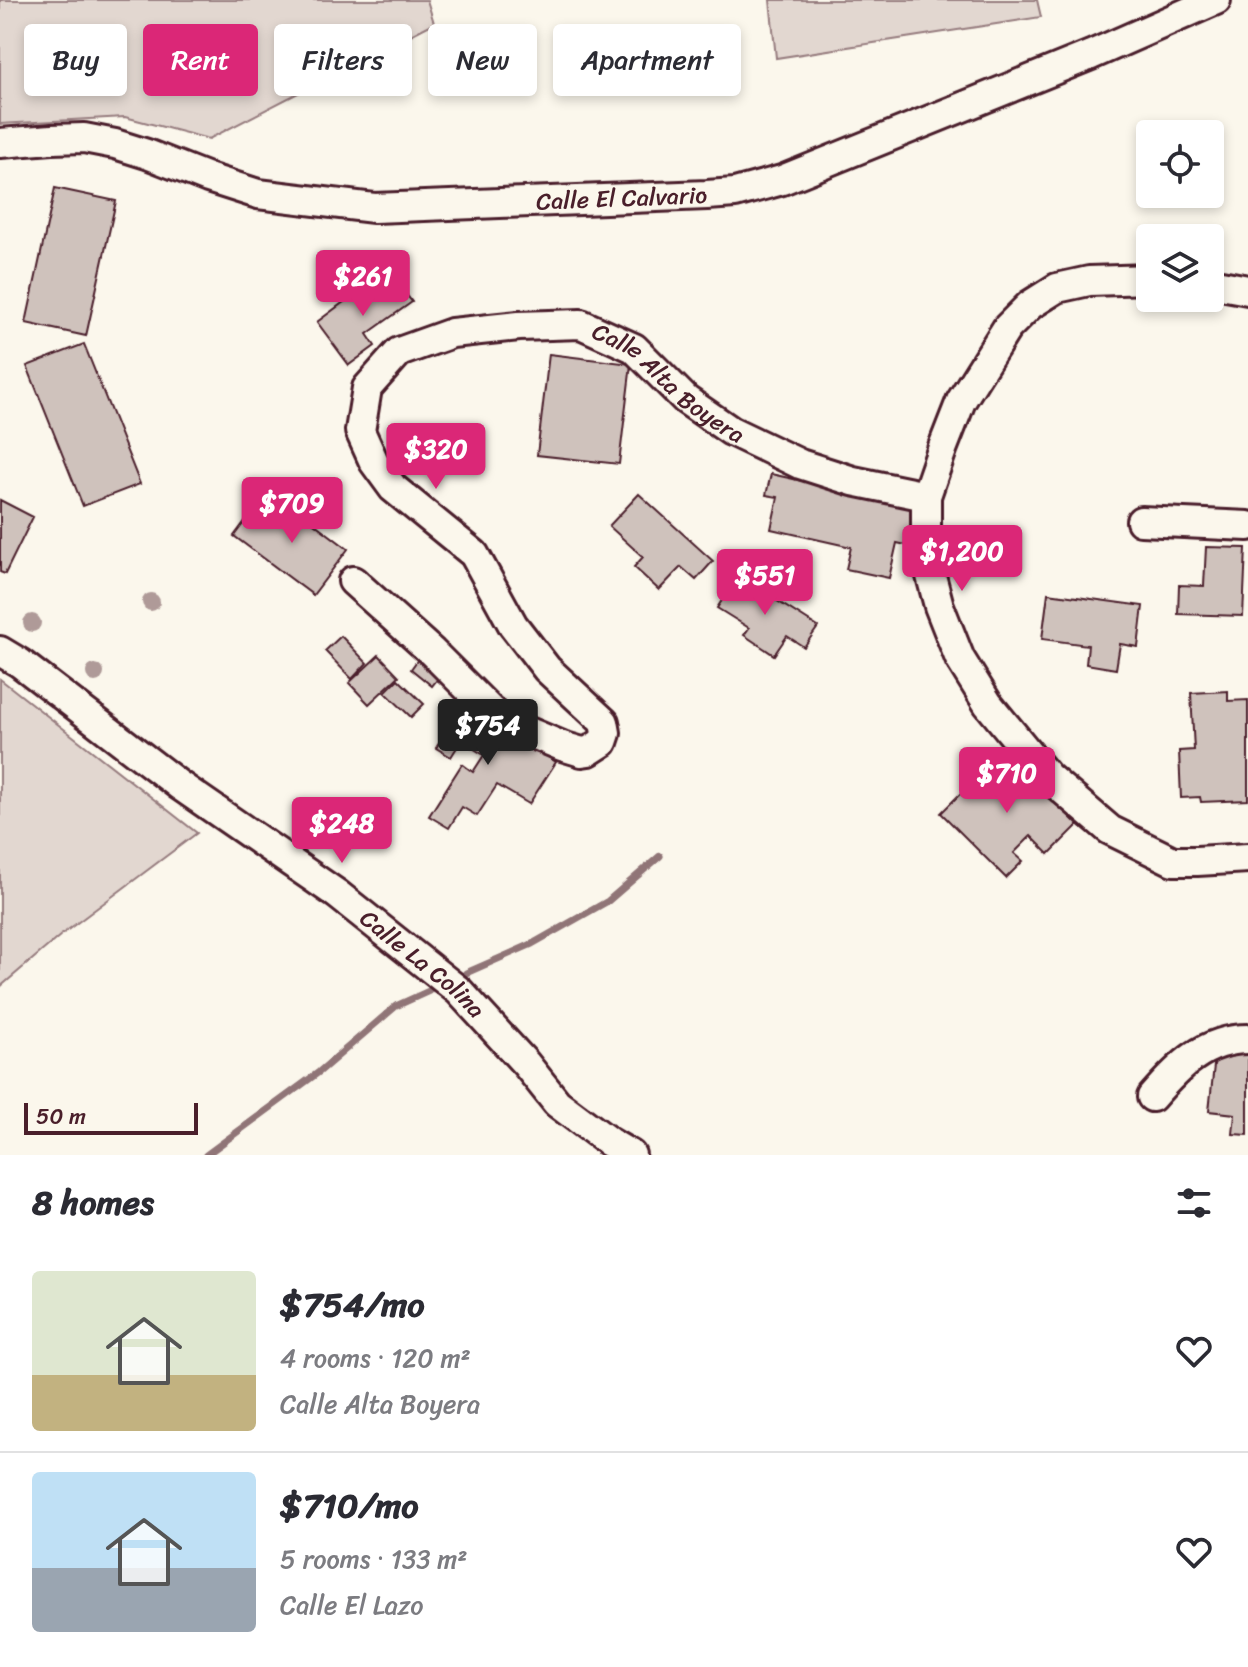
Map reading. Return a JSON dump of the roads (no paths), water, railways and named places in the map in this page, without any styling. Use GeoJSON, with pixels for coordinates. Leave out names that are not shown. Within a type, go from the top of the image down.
{"type":"FeatureCollection","features":[{"type":"Feature","properties":{"kind":"street","name":"Calle El Calvario"},"geometry":{"type":"LineString","coordinates":[[0,143],[84,138],[147,154],[258,194],[374,208],[735,193],[782,180],[1091,55],[1216,0]]}},
{"type":"Feature","properties":{"kind":"street"},"geometry":{"type":"LineString","coordinates":[[1136,279],[1089,281],[1057,288],[1030,305],[1007,328],[961,401],[926,496],[926,557],[939,606],[960,659],[988,704],[1048,777],[1110,830],[1173,861],[1248,858]]}},
{"type":"Feature","properties":{"kind":"street"},"geometry":{"type":"LineString","coordinates":[[1224,286],[1248,290]]}},
{"type":"Feature","properties":{"kind":"street","name":"Calle Alta Boyera"},"geometry":{"type":"LineString","coordinates":[[353,581],[432,652],[500,720],[582,752],[603,742],[606,733],[604,722],[547,669],[513,625],[474,554],[393,488],[374,462],[360,431],[367,388],[399,352],[452,333],[581,324],[634,348],[686,400],[743,437],[800,464],[853,481],[926,496]]}},
{"type":"Feature","properties":{"kind":"street"},"geometry":{"type":"LineString","coordinates":[[1141,521],[1248,526]]}},
{"type":"Feature","properties":{"kind":"street","name":"Calle La Colina"},"geometry":{"type":"LineString","coordinates":[[0,651],[179,785],[337,894],[459,991],[557,1103],[631,1155]]}},
{"type":"Feature","properties":{"kind":"street"},"geometry":{"type":"LineString","coordinates":[[1152,1097],[1193,1055],[1231,1039],[1248,1039]]}},
{"type":"Feature","properties":{"kind":"waterway"},"geometry":{"type":"LineString","coordinates":[[466,973],[532,944],[608,901],[660,856]]}},
{"type":"Feature","properties":{"kind":"waterway"},"geometry":{"type":"LineString","coordinates":[[206,1155],[319,1072],[396,1006],[429,991]]}}]}
